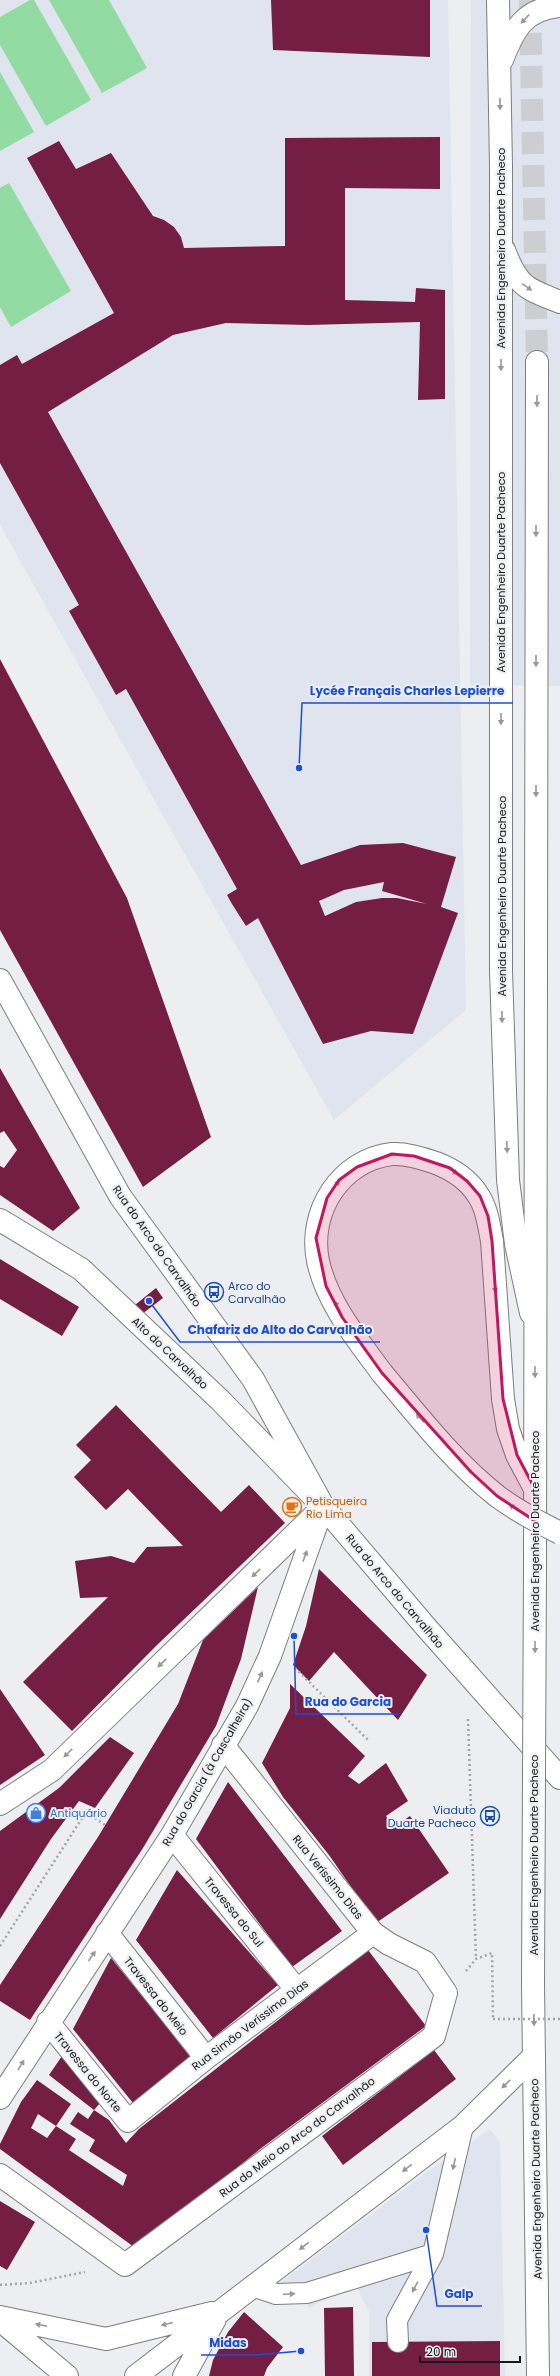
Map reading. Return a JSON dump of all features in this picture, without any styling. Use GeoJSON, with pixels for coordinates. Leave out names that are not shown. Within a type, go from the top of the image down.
{"type":"FeatureCollection","features":[{"type":"Feature","properties":{"kind":"main road","name":"Avenida Engenheiro Duarte Pacheco"},"geometry":{"type":"LineString","coordinates":[[498,0],[501,242],[502,971],[504,1065],[511,1216],[535,1333]]}},
{"type":"Feature","properties":{"kind":"main road"},"geometry":{"type":"LineString","coordinates":[[499,65],[509,42],[527,15],[545,7],[560,6]]}},
{"type":"Feature","properties":{"kind":"main road"},"geometry":{"type":"LineString","coordinates":[[501,242],[517,278],[526,288],[560,301]]}},
{"type":"Feature","properties":{"kind":"main road","name":"Avenida Engenheiro Duarte Pacheco"},"geometry":{"type":"LineString","coordinates":[[537,362],[533,1984],[538,2376]]}},
{"type":"Feature","properties":{"kind":"main road","name":"Rua do Arco do Carvalhão"},"geometry":{"type":"LineString","coordinates":[[0,980],[120,1196],[253,1379],[323,1506],[466,1673],[560,1778]]}},
{"type":"Feature","properties":{"kind":"main road"},"geometry":{"type":"LineString","coordinates":[[535,1489],[517,1455],[508,1429],[503,1399],[492,1241],[488,1216],[480,1196],[467,1181],[450,1168],[414,1156],[392,1154],[375,1159],[357,1167],[339,1180],[327,1198],[319,1219],[316,1238],[318,1261],[326,1286],[342,1317],[382,1374],[445,1446],[497,1496],[526,1516],[560,1533]]}},
{"type":"Feature","properties":{"kind":"main road","name":"Alto do Carvalhão"},"geometry":{"type":"LineString","coordinates":[[0,1220],[82,1268],[220,1400],[323,1506]]}},
{"type":"Feature","properties":{"kind":"main road"},"geometry":{"type":"LineString","coordinates":[[0,1804],[52,1770],[323,1506]]}},
{"type":"Feature","properties":{"kind":"main road","name":"Rua do Garcia (à Cascalheira)"},"geometry":{"type":"LineString","coordinates":[[0,2098],[48,2022],[172,1835],[247,1706],[270,1656],[323,1506]]}},
{"type":"Feature","properties":{"kind":"main road","name":"Rua Veríssimo Dias"},"geometry":{"type":"LineString","coordinates":[[223,1745],[373,1933],[389,1944],[425,1962],[446,1993]]}},
{"type":"Feature","properties":{"kind":"main road","name":"Travessa do Sul"},"geometry":{"type":"LineString","coordinates":[[172,1835],[296,1989]]}},
{"type":"Feature","properties":{"kind":"main road","name":"Travessa do Meio"},"geometry":{"type":"LineString","coordinates":[[107,1933],[206,2058]]}},
{"type":"Feature","properties":{"kind":"main road","name":"Rua Simão Veríssimo Dias"},"geometry":{"type":"LineString","coordinates":[[128,2121],[206,2058],[296,1989],[373,1933]]}},
{"type":"Feature","properties":{"kind":"main road","name":"Rua do Meio ao Arco do Carvalhão"},"geometry":{"type":"LineString","coordinates":[[124,2265],[434,2036],[446,1993]]}},
{"type":"Feature","properties":{"kind":"main road","name":"Travessa do Norte"},"geometry":{"type":"LineString","coordinates":[[48,2022],[128,2121]]}},
{"type":"Feature","properties":{"kind":"main road"},"geometry":{"type":"LineString","coordinates":[[136,2376],[462,2126],[534,2056]]}},
{"type":"Feature","properties":{"kind":"main road"},"geometry":{"type":"LineString","coordinates":[[0,2175],[124,2265]]}},
{"type":"Feature","properties":{"kind":"main road"},"geometry":{"type":"LineString","coordinates":[[0,2318],[106,2339],[219,2311]]}},
{"type":"Feature","properties":{"kind":"main road"},"geometry":{"type":"LineString","coordinates":[[184,2376],[219,2311]]}},
{"type":"Feature","properties":{"kind":"main road"},"geometry":{"type":"LineString","coordinates":[[201,2376],[219,2311]]}},
{"type":"Feature","properties":{"kind":"main road"},"geometry":{"type":"LineString","coordinates":[[0,2318],[67,2376]]}},
{"type":"Feature","properties":{"kind":"lane"},"geometry":{"type":"LineString","coordinates":[[398,2342],[397,2320],[433,2254],[462,2126]]}},
{"type":"Feature","properties":{"kind":"lane"},"geometry":{"type":"LineString","coordinates":[[252,2286],[276,2294],[307,2293],[433,2254]]}},
{"type":"Feature","properties":{"kind":"path"},"geometry":{"type":"LineString","coordinates":[[293,1666],[368,1741]]}},
{"type":"Feature","properties":{"kind":"path"},"geometry":{"type":"LineString","coordinates":[[466,1673],[476,1959]]}},
{"type":"Feature","properties":{"kind":"path"},"geometry":{"type":"LineString","coordinates":[[0,1946],[86,1812],[105,1825]]}},
{"type":"Feature","properties":{"kind":"path"},"geometry":{"type":"LineString","coordinates":[[492,1953],[493,2019],[560,2018]]}},
{"type":"Feature","properties":{"kind":"path"},"geometry":{"type":"LineString","coordinates":[[0,2285],[30,2283],[124,2265]]}},
{"type":"Feature","properties":{"kind":"highlighted area"},"geometry":{"type":"Polygon","coordinates":[[[392,1154],[414,1156],[450,1168],[467,1181],[480,1196],[488,1216],[492,1241],[503,1399],[517,1455],[535,1489],[535,1521],[497,1496],[471,1472],[382,1373],[342,1317],[326,1286],[316,1238],[327,1198],[339,1180],[357,1167],[392,1154]]]}},
{"type":"Feature","properties":{"kind":"shaded area"},"geometry":{"type":"Polygon","coordinates":[[[0,0],[448,0],[466,1010],[334,1120],[0,525],[0,0]]]}},
{"type":"Feature","properties":{"kind":"shaded area"},"geometry":{"type":"Polygon","coordinates":[[[471,0],[560,0],[560,686],[470,685],[471,0]]]}},
{"type":"Feature","properties":{"kind":"shaded area"},"geometry":{"type":"Polygon","coordinates":[[[490,2129],[500,2142],[505,2376],[369,2376],[369,2311],[355,2285],[309,2308],[297,2288],[276,2286],[423,2175],[490,2129]]]}},
{"type":"Feature","properties":{"kind":"green space"},"geometry":{"type":"Polygon","coordinates":[[[30,0],[34,0],[91,100],[46,126],[0,45],[0,17],[30,0]]]}},
{"type":"Feature","properties":{"kind":"green space"},"geometry":{"type":"Polygon","coordinates":[[[49,0],[109,0],[147,68],[102,93],[49,0]]]}},
{"type":"Feature","properties":{"kind":"green space"},"geometry":{"type":"Polygon","coordinates":[[[0,72],[34,132],[0,151],[0,72]]]}},
{"type":"Feature","properties":{"kind":"green space"},"geometry":{"type":"Polygon","coordinates":[[[9,183],[71,291],[11,327],[0,307],[0,188],[9,183]]]}},
{"type":"Feature","properties":{"kind":"building"},"geometry":{"type":"Polygon","coordinates":[[[271,0],[430,0],[430,57],[273,50],[271,0]]]}},
{"type":"Feature","properties":{"kind":"building"},"geometry":{"type":"Polygon","coordinates":[[[440,137],[440,189],[345,188],[345,300],[415,302],[416,288],[445,290],[445,399],[418,400],[420,322],[308,325],[226,323],[173,335],[48,412],[301,865],[360,845],[403,843],[456,857],[441,907],[458,913],[413,1034],[371,1031],[323,1044],[258,918],[246,926],[227,895],[237,889],[126,689],[116,695],[69,611],[79,605],[0,463],[0,365],[17,355],[22,364],[114,313],[27,158],[59,141],[76,169],[111,153],[153,216],[164,220],[174,227],[181,237],[184,248],[285,246],[285,138],[440,137]],[[384,882],[344,890],[319,901],[325,916],[356,902],[382,898],[397,898],[427,904],[382,891],[384,882]]]}},
{"type":"Feature","properties":{"kind":"building"},"geometry":{"type":"Polygon","coordinates":[[[0,659],[127,898],[211,1137],[143,1187],[0,930],[0,659]]]}},
{"type":"Feature","properties":{"kind":"building"},"geometry":{"type":"Polygon","coordinates":[[[0,1068],[80,1208],[53,1231],[0,1195],[0,1166],[4,1168],[17,1150],[4,1131],[0,1133],[0,1068]]]}},
{"type":"Feature","properties":{"kind":"building"},"geometry":{"type":"Polygon","coordinates":[[[0,1259],[79,1307],[62,1336],[0,1299],[0,1259]]]}},
{"type":"Feature","properties":{"kind":"building"},"geometry":{"type":"Polygon","coordinates":[[[156,1288],[163,1298],[142,1314],[135,1305],[156,1288]]]}},
{"type":"Feature","properties":{"kind":"building"},"geometry":{"type":"Polygon","coordinates":[[[116,1405],[221,1512],[249,1485],[285,1523],[157,1645],[72,1731],[23,1682],[108,1597],[80,1598],[75,1561],[111,1556],[134,1563],[147,1547],[183,1546],[128,1489],[106,1510],[74,1477],[91,1460],[76,1445],[116,1405]]]}},
{"type":"Feature","properties":{"kind":"building"},"geometry":{"type":"Polygon","coordinates":[[[319,1569],[427,1675],[398,1720],[334,1652],[309,1681],[293,1665],[306,1626],[319,1569]]]}},
{"type":"Feature","properties":{"kind":"building"},"geometry":{"type":"Polygon","coordinates":[[[258,1587],[241,1659],[216,1726],[143,1848],[30,2020],[0,2001],[0,1985],[98,1837],[178,1704],[203,1640],[258,1587]]]}},
{"type":"Feature","properties":{"kind":"building"},"geometry":{"type":"Polygon","coordinates":[[[290,1684],[365,1756],[348,1776],[359,1784],[386,1763],[408,1801],[386,1816],[394,1827],[410,1816],[449,1873],[376,1923],[329,1855],[283,1797],[262,1763],[290,1708],[290,1684]]]}},
{"type":"Feature","properties":{"kind":"building"},"geometry":{"type":"Polygon","coordinates":[[[0,1689],[45,1755],[0,1785],[0,1689]]]}},
{"type":"Feature","properties":{"kind":"building"},"geometry":{"type":"Polygon","coordinates":[[[110,1737],[134,1753],[95,1808],[79,1801],[51,1839],[0,1919],[0,1831],[59,1788],[110,1737]]]}},
{"type":"Feature","properties":{"kind":"building"},"geometry":{"type":"Polygon","coordinates":[[[228,1782],[342,1931],[292,1967],[196,1839],[228,1782]]]}},
{"type":"Feature","properties":{"kind":"building"},"geometry":{"type":"Polygon","coordinates":[[[177,1870],[278,1985],[213,2038],[136,1940],[177,1870]]]}},
{"type":"Feature","properties":{"kind":"building"},"geometry":{"type":"Polygon","coordinates":[[[368,1950],[426,2026],[260,2149],[176,2218],[134,2247],[0,2149],[0,2144],[21,2102],[37,2080],[71,2104],[56,2126],[76,2139],[69,2150],[123,2186],[127,2175],[89,2151],[95,2140],[70,2124],[78,2112],[88,2119],[94,2110],[109,2120],[126,2143],[139,2129],[368,1950]],[[38,2114],[31,2128],[47,2138],[56,2126],[38,2114]]]}},
{"type":"Feature","properties":{"kind":"building"},"geometry":{"type":"Polygon","coordinates":[[[111,1958],[192,2057],[133,2103],[73,2029],[111,1958]]]}},
{"type":"Feature","properties":{"kind":"building"},"geometry":{"type":"Polygon","coordinates":[[[434,2050],[456,2079],[343,2165],[322,2136],[434,2050]]]}},
{"type":"Feature","properties":{"kind":"building"},"geometry":{"type":"Polygon","coordinates":[[[62,2056],[101,2102],[94,2110],[49,2075],[62,2056]]]}},
{"type":"Feature","properties":{"kind":"building"},"geometry":{"type":"Polygon","coordinates":[[[0,2201],[35,2222],[7,2270],[0,2266],[0,2201]]]}},
{"type":"Feature","properties":{"kind":"building"},"geometry":{"type":"Polygon","coordinates":[[[353,2307],[354,2376],[325,2376],[324,2308],[353,2307]]]}},
{"type":"Feature","properties":{"kind":"building"},"geometry":{"type":"Polygon","coordinates":[[[244,2312],[283,2347],[267,2368],[264,2376],[209,2376],[213,2360],[228,2332],[244,2312]]]}},
{"type":"Feature","properties":{"kind":"building"},"geometry":{"type":"Polygon","coordinates":[[[500,2341],[500,2376],[372,2376],[372,2342],[500,2341]]]}},
{"type":"Feature","properties":{"kind":"tunnel"},"geometry":{"type":"LineString","coordinates":[[530,0],[537,362]]}},
{"type":"Feature","properties":{"kind":"place","name":"Lycée Français Charles Lepierre"},"geometry":{"type":"Point","coordinates":[299,768]}},
{"type":"Feature","properties":{"kind":"place","name":"Arco do Carvalhão"},"geometry":{"type":"Point","coordinates":[214,1292]}},
{"type":"Feature","properties":{"kind":"place","name":"Chafariz do Alto do Carvalhão"},"geometry":{"type":"Point","coordinates":[149,1301]}},
{"type":"Feature","properties":{"kind":"place","name":"Petisqueira Rio Lima"},"geometry":{"type":"Point","coordinates":[292,1507]}},
{"type":"Feature","properties":{"kind":"place","name":"Rua do Garcia"},"geometry":{"type":"Point","coordinates":[294,1636]}},
{"type":"Feature","properties":{"kind":"place","name":"Antiquário"},"geometry":{"type":"Point","coordinates":[36,1813]}},
{"type":"Feature","properties":{"kind":"place","name":"Viaduto Duarte Pacheco"},"geometry":{"type":"Point","coordinates":[490,1816]}},
{"type":"Feature","properties":{"kind":"place","name":"Galp"},"geometry":{"type":"Point","coordinates":[426,2230]}},
{"type":"Feature","properties":{"kind":"place","name":"Midas"},"geometry":{"type":"Point","coordinates":[301,2351]}}]}
